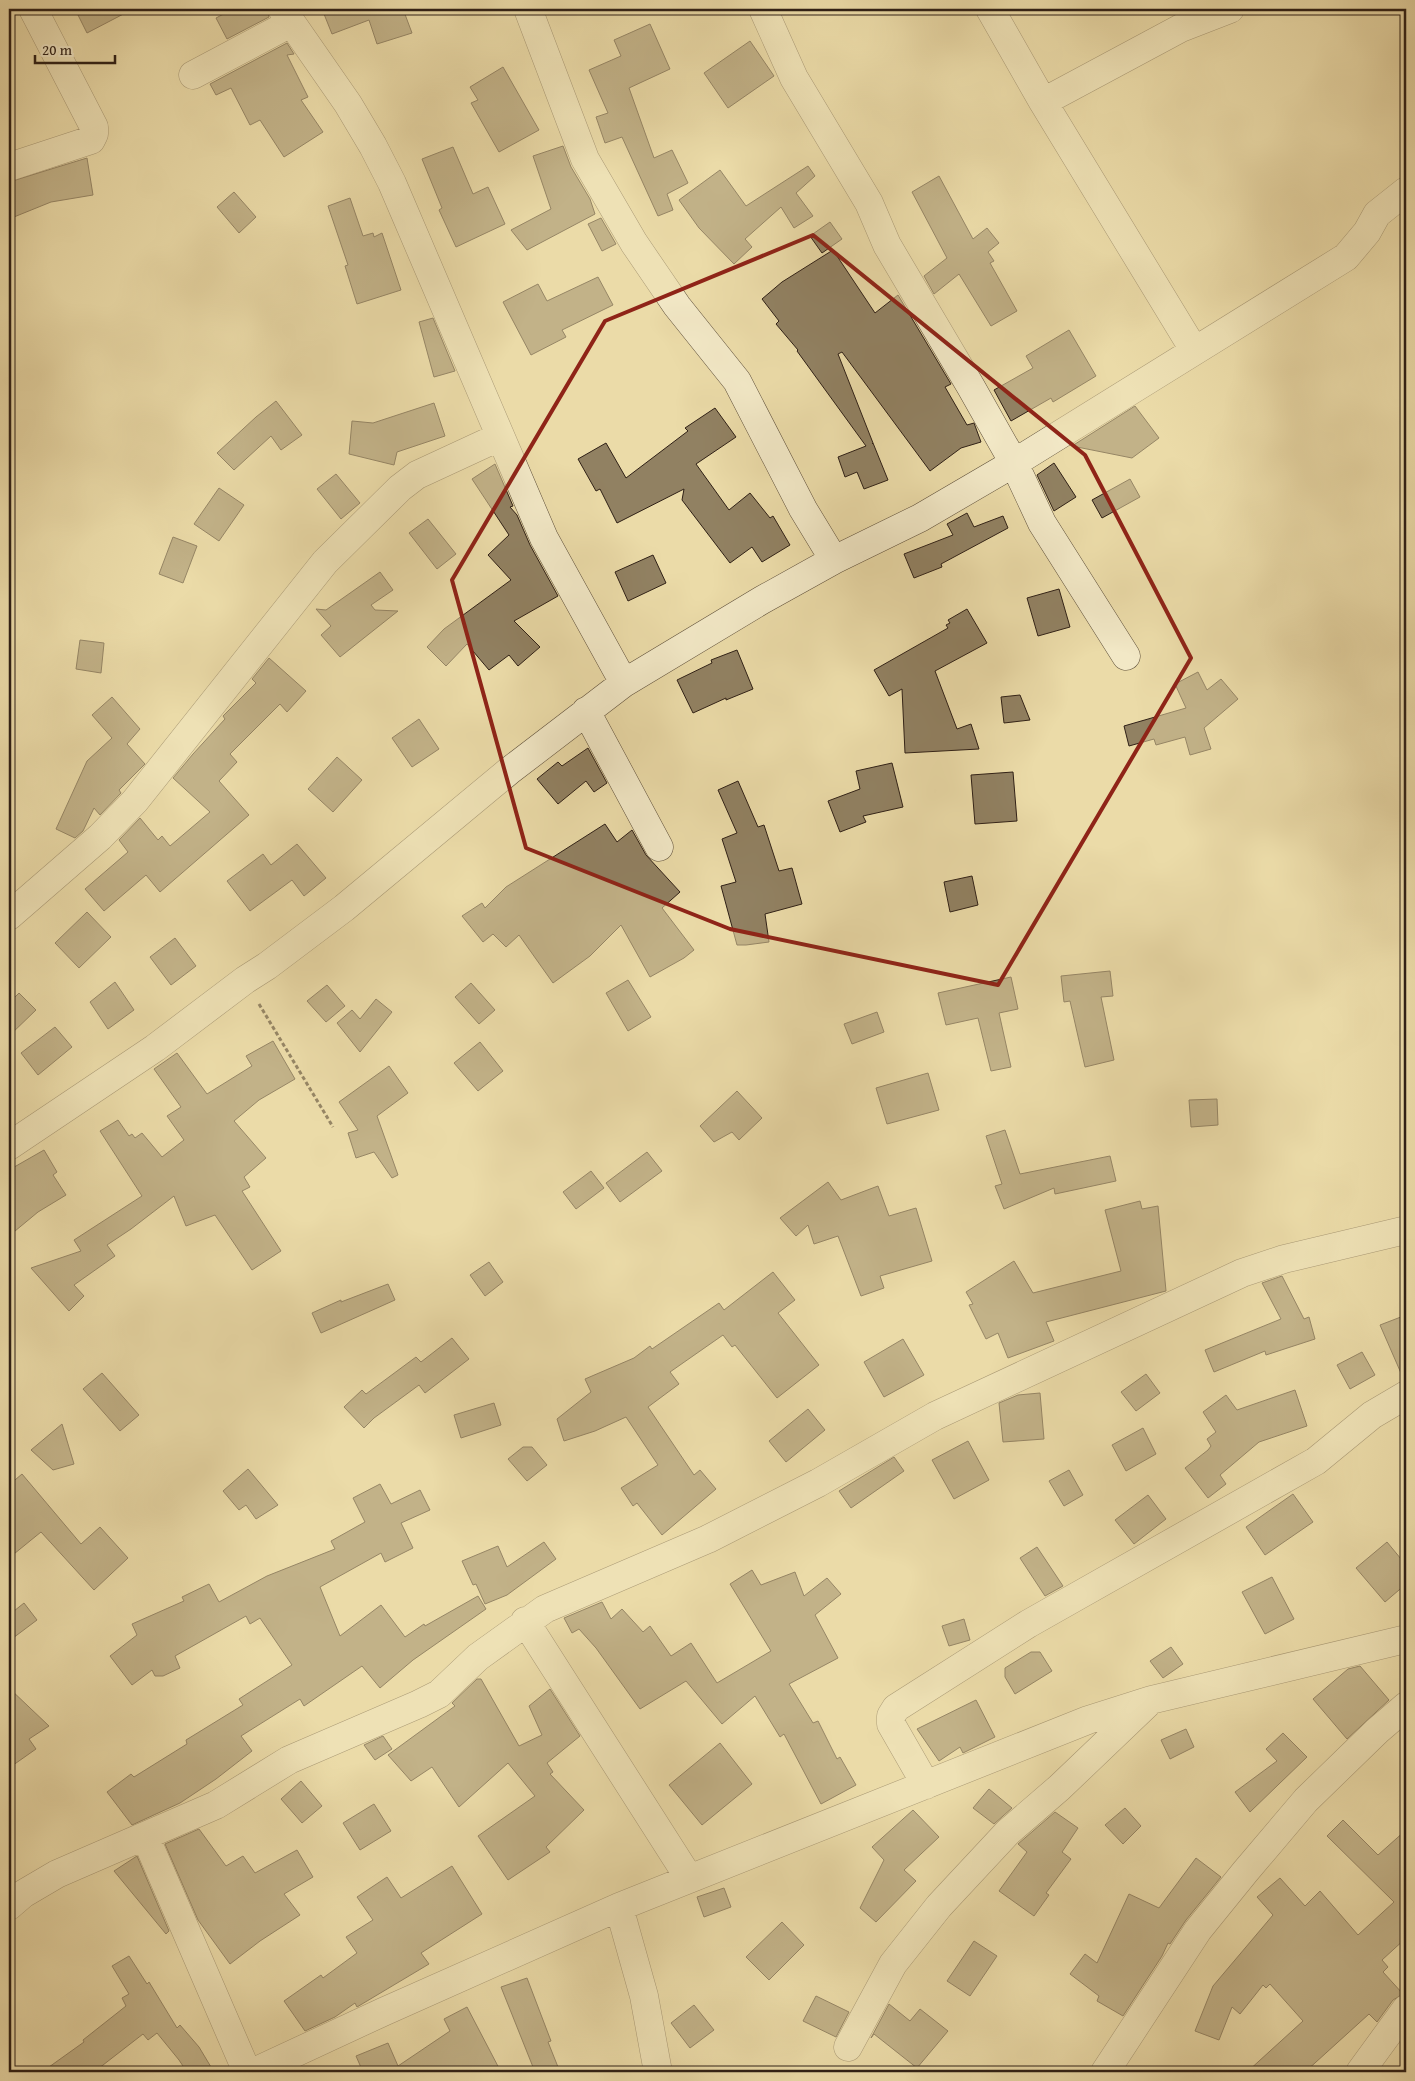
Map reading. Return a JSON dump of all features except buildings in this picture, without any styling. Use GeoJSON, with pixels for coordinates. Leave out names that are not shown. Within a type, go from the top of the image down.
{"type":"FeatureCollection","features":[{"type":"Feature","properties":{"kind":"street"},"geometry":{"type":"LineString","coordinates":[[9,167],[91,140],[94,134],[94,127],[34,9]]}},
{"type":"Feature","properties":{"kind":"street"},"geometry":{"type":"LineString","coordinates":[[528,9],[585,159],[634,243],[677,306],[737,381],[803,509],[834,560]]}},
{"type":"Feature","properties":{"kind":"street"},"geometry":{"type":"LineString","coordinates":[[763,9],[794,78],[869,203],[887,244],[1014,463],[1042,523],[1126,656]]}},
{"type":"Feature","properties":{"kind":"street"},"geometry":{"type":"LineString","coordinates":[[990,9],[1043,102],[1194,350]]}},
{"type":"Feature","properties":{"kind":"street"},"geometry":{"type":"LineString","coordinates":[[1043,102],[1181,28],[1230,9]]}},
{"type":"Feature","properties":{"kind":"street"},"geometry":{"type":"LineString","coordinates":[[193,75],[287,16],[348,104],[388,175],[544,538],[624,684]]}},
{"type":"Feature","properties":{"kind":"street"},"geometry":{"type":"LineString","coordinates":[[9,1146],[155,1048],[244,980],[267,966],[344,908],[586,711],[624,684],[716,627],[834,560],[920,518],[1014,463],[1346,257],[1367,232],[1377,214],[1406,191]]}},
{"type":"Feature","properties":{"kind":"street"},"geometry":{"type":"LineString","coordinates":[[9,916],[100,837],[135,801],[326,562],[400,488],[417,475],[499,437]]}},
{"type":"Feature","properties":{"kind":"street"},"geometry":{"type":"LineString","coordinates":[[586,711],[659,848]]}},
{"type":"Feature","properties":{"kind":"street"},"geometry":{"type":"LineString","coordinates":[[9,1906],[23,1894],[57,1874],[216,1806],[289,1760],[420,1704],[439,1694],[478,1657],[545,1609],[578,1593],[620,1578],[708,1539],[818,1483],[935,1416],[1242,1273],[1284,1259],[1406,1230]]}},
{"type":"Feature","properties":{"kind":"street"},"geometry":{"type":"LineString","coordinates":[[926,1786],[891,1724],[891,1716],[896,1708],[1028,1624],[1316,1461],[1372,1415],[1406,1395]]}},
{"type":"Feature","properties":{"kind":"street"},"geometry":{"type":"LineString","coordinates":[[526,1621],[689,1878]]}},
{"type":"Feature","properties":{"kind":"street"},"geometry":{"type":"LineString","coordinates":[[254,2072],[383,2012],[689,1878],[926,1786],[1088,1720],[1151,1700],[1406,1639]]}},
{"type":"Feature","properties":{"kind":"street"},"geometry":{"type":"LineString","coordinates":[[848,2047],[893,1964],[939,1906],[1008,1832],[1059,1788],[1151,1700]]}},
{"type":"Feature","properties":{"kind":"street"},"geometry":{"type":"LineString","coordinates":[[1105,2072],[1198,1930],[1245,1872],[1306,1800],[1377,1731],[1406,1706]]}},
{"type":"Feature","properties":{"kind":"street"},"geometry":{"type":"LineString","coordinates":[[145,1836],[247,2072]]}},
{"type":"Feature","properties":{"kind":"street"},"geometry":{"type":"LineString","coordinates":[[618,1908],[644,1996],[658,2072]]}},
{"type":"Feature","properties":{"kind":"street"},"geometry":{"type":"LineString","coordinates":[[1360,2072],[1406,2009]]}},
{"type":"Feature","properties":{"kind":"path"},"geometry":{"type":"LineString","coordinates":[[244,980],[333,1127]]}},
{"type":"Feature","properties":{"kind":"highlighted area"},"geometry":{"type":"Polygon","coordinates":[[[813,235],[1085,455],[1191,658],[998,985],[730,929],[526,848],[452,580],[605,321],[813,235]]]}}]}
